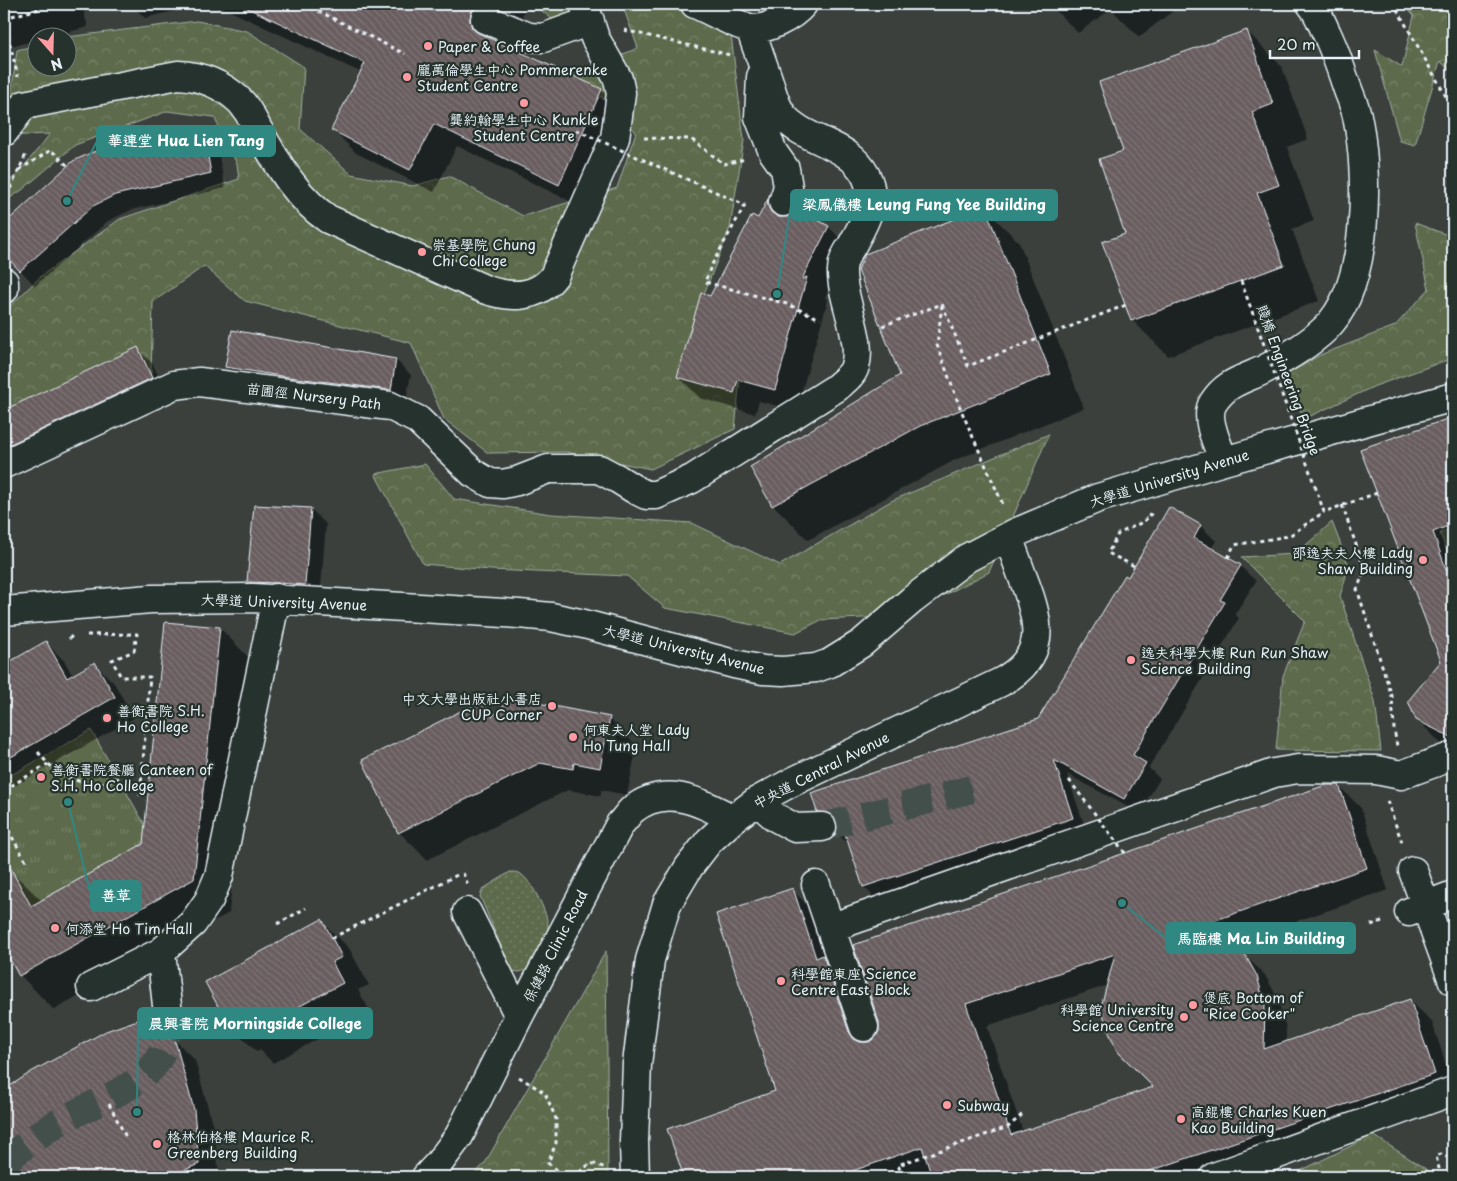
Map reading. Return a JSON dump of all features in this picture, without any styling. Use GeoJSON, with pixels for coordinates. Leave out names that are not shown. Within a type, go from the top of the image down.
{"type":"FeatureCollection","features":[{"type":"Feature","properties":{"kind":"street"},"geometry":{"type":"LineString","coordinates":[[695,4],[750,28],[766,26],[787,18],[803,4]]}},
{"type":"Feature","properties":{"kind":"street"},"geometry":{"type":"LineString","coordinates":[[1224,461],[1209,415],[1212,404],[1225,388],[1295,352],[1318,335],[1337,316],[1346,301],[1363,229],[1363,161],[1357,114],[1333,48],[1311,4]]}},
{"type":"Feature","properties":{"kind":"street"},"geometry":{"type":"LineString","coordinates":[[4,132],[24,105],[178,75],[209,80],[240,101],[298,193],[320,214],[484,289],[498,294],[515,296],[528,294],[548,284],[554,276],[615,138],[621,88],[595,38],[587,13],[543,38],[529,36],[486,19]]}},
{"type":"Feature","properties":{"kind":"street","name":"苗圃徑 Nursery Path"},"geometry":{"type":"LineString","coordinates":[[4,464],[174,385],[199,382],[390,406],[418,420],[472,474],[490,483],[503,484],[548,468],[599,469],[646,495],[656,495],[692,479],[836,388],[847,378],[854,369],[855,364],[855,335],[841,270],[844,258],[865,221],[870,206],[871,191],[867,177],[847,153],[795,126],[785,118],[777,106],[750,28]]}},
{"type":"Feature","properties":{"kind":"street"},"geometry":{"type":"LineString","coordinates":[[762,63],[759,117],[773,152],[785,170],[788,187],[783,202]]}},
{"type":"Feature","properties":{"kind":"street"},"geometry":{"type":"LineString","coordinates":[[4,282],[4,289]]}},
{"type":"Feature","properties":{"kind":"street","name":"大學道 University Avenue"},"geometry":{"type":"LineString","coordinates":[[4,611],[151,599],[276,598],[551,617],[594,626],[762,670],[802,670],[830,663],[845,655],[939,578],[967,558],[1008,537],[1098,498],[1453,397]]}},
{"type":"Feature","properties":{"kind":"street","name":"中央道 Central Avenue"},"geometry":{"type":"LineString","coordinates":[[635,1177],[634,1141],[637,1064],[650,960],[667,904],[689,868],[710,841],[733,819],[757,801],[792,782],[1001,682],[1020,670],[1033,650],[1037,620],[1034,606],[1008,537]]}},
{"type":"Feature","properties":{"kind":"street"},"geometry":{"type":"LineString","coordinates":[[91,986],[161,952],[193,924],[209,900],[219,876],[276,598]]}},
{"type":"Feature","properties":{"kind":"street"},"geometry":{"type":"LineString","coordinates":[[830,928],[1274,773],[1298,769],[1389,772],[1453,756]]}},
{"type":"Feature","properties":{"kind":"street","name":"保健路 Clinic Road"},"geometry":{"type":"LineString","coordinates":[[426,1177],[459,1136],[609,842],[620,824],[632,810],[650,800],[667,795],[686,798],[706,805],[733,819]]}},
{"type":"Feature","properties":{"kind":"street"},"geometry":{"type":"LineString","coordinates":[[757,801],[774,817],[795,828],[822,828]]}},
{"type":"Feature","properties":{"kind":"street"},"geometry":{"type":"LineString","coordinates":[[1413,871],[1417,909],[1453,982]]}},
{"type":"Feature","properties":{"kind":"street"},"geometry":{"type":"LineString","coordinates":[[816,885],[864,1027]]}},
{"type":"Feature","properties":{"kind":"street"},"geometry":{"type":"LineString","coordinates":[[1417,909],[1453,896]]}},
{"type":"Feature","properties":{"kind":"street"},"geometry":{"type":"LineString","coordinates":[[467,912],[519,1016]]}},
{"type":"Feature","properties":{"kind":"street"},"geometry":{"type":"LineString","coordinates":[[161,952],[169,1023]]}},
{"type":"Feature","properties":{"kind":"street"},"geometry":{"type":"LineString","coordinates":[[1214,1177],[1453,1091]]}},
{"type":"Feature","properties":{"kind":"path"},"geometry":{"type":"LineString","coordinates":[[24,105],[4,19],[58,4]]}},
{"type":"Feature","properties":{"kind":"path"},"geometry":{"type":"LineString","coordinates":[[304,4],[405,54]]}},
{"type":"Feature","properties":{"kind":"path"},"geometry":{"type":"LineString","coordinates":[[1391,4],[1398,10],[1453,110]]}},
{"type":"Feature","properties":{"kind":"path"},"geometry":{"type":"LineString","coordinates":[[587,13],[762,63]]}},
{"type":"Feature","properties":{"kind":"path"},"geometry":{"type":"LineString","coordinates":[[576,130],[745,205],[711,266],[705,282],[787,304]]}},
{"type":"Feature","properties":{"kind":"path"},"geometry":{"type":"LineString","coordinates":[[615,138],[691,140],[724,164],[773,152]]}},
{"type":"Feature","properties":{"kind":"path"},"geometry":{"type":"LineString","coordinates":[[19,170],[51,150],[68,166]]}},
{"type":"Feature","properties":{"kind":"path","name":"賤橋 Engineering Bridge"},"geometry":{"type":"LineString","coordinates":[[1241,281],[1324,512]]}},
{"type":"Feature","properties":{"kind":"path"},"geometry":{"type":"LineString","coordinates":[[855,335],[942,304]]}},
{"type":"Feature","properties":{"kind":"path"},"geometry":{"type":"LineString","coordinates":[[942,304],[968,366],[1126,305]]}},
{"type":"Feature","properties":{"kind":"path"},"geometry":{"type":"LineString","coordinates":[[942,304],[937,345],[961,410],[996,489]]}},
{"type":"Feature","properties":{"kind":"path"},"geometry":{"type":"LineString","coordinates":[[1228,558],[1234,545],[1289,536],[1324,512],[1377,493]]}},
{"type":"Feature","properties":{"kind":"path"},"geometry":{"type":"LineString","coordinates":[[1342,505],[1365,570],[1357,589],[1392,696],[1394,729],[1389,772],[1413,871]]}},
{"type":"Feature","properties":{"kind":"path"},"geometry":{"type":"LineString","coordinates":[[69,639],[80,628]]}},
{"type":"Feature","properties":{"kind":"path"},"geometry":{"type":"LineString","coordinates":[[84,632],[87,636],[137,634],[134,651],[112,660],[121,678],[150,677],[140,796]]}},
{"type":"Feature","properties":{"kind":"path"},"geometry":{"type":"LineString","coordinates":[[38,752],[48,764],[63,775],[81,782],[107,783],[121,778]]}},
{"type":"Feature","properties":{"kind":"path"},"geometry":{"type":"LineString","coordinates":[[4,790],[48,764]]}},
{"type":"Feature","properties":{"kind":"path"},"geometry":{"type":"LineString","coordinates":[[1069,780],[1125,853]]}},
{"type":"Feature","properties":{"kind":"path"},"geometry":{"type":"LineString","coordinates":[[4,823],[28,865]]}},
{"type":"Feature","properties":{"kind":"path"},"geometry":{"type":"LineString","coordinates":[[332,938],[457,875]]}},
{"type":"Feature","properties":{"kind":"path"},"geometry":{"type":"LineString","coordinates":[[277,924],[306,908]]}},
{"type":"Feature","properties":{"kind":"path"},"geometry":{"type":"LineString","coordinates":[[519,1076],[546,1093],[556,1119],[556,1143],[548,1163],[566,1177]]}},
{"type":"Feature","properties":{"kind":"path"},"geometry":{"type":"LineString","coordinates":[[109,1104],[126,1140]]}},
{"type":"Feature","properties":{"kind":"path"},"geometry":{"type":"LineString","coordinates":[[903,1177],[898,1165],[1008,1127],[1024,1113]]}},
{"type":"Feature","properties":{"kind":"path"},"geometry":{"type":"LineString","coordinates":[[1441,1177],[1436,1156],[1441,1154],[1453,1160]]}},
{"type":"Feature","properties":{"kind":"path"},"geometry":{"type":"LineString","coordinates":[[573,1177],[591,1163],[635,1177]]}},
{"type":"Feature","properties":{"kind":"shaded area"},"geometry":{"type":"Polygon","coordinates":[[[4,4],[1453,4],[1453,1177],[4,1177],[4,4]]]}},
{"type":"Feature","properties":{"kind":"green space"},"geometry":{"type":"Polygon","coordinates":[[[533,4],[595,4],[556,22],[533,4]]]}},
{"type":"Feature","properties":{"kind":"green space"},"geometry":{"type":"Polygon","coordinates":[[[622,4],[701,4],[731,35],[744,140],[730,228],[687,337],[740,378],[735,429],[651,469],[566,452],[488,453],[444,419],[411,343],[245,301],[204,266],[153,302],[151,374],[37,428],[4,398],[4,312],[41,276],[120,219],[239,179],[237,164],[214,117],[168,111],[75,145],[22,190],[4,202],[4,184],[17,175],[50,134],[4,136],[4,94],[11,95],[17,50],[28,47],[28,78],[78,78],[78,35],[197,21],[247,31],[304,67],[300,129],[351,174],[413,186],[449,176],[523,216],[617,188],[636,132],[596,92],[555,70],[584,70],[638,48],[622,4]]]}},
{"type":"Feature","properties":{"kind":"green space"},"geometry":{"type":"Polygon","coordinates":[[[1403,4],[1453,4],[1453,73],[1440,61],[1415,145],[1400,141],[1375,50],[1402,67],[1414,16],[1403,4]]]}},
{"type":"Feature","properties":{"kind":"green space"},"geometry":{"type":"Polygon","coordinates":[[[1415,223],[1453,237],[1453,358],[1375,386],[1304,419],[1286,375],[1320,355],[1395,326],[1429,289],[1415,223]]]}},
{"type":"Feature","properties":{"kind":"green space"},"geometry":{"type":"Polygon","coordinates":[[[1049,434],[989,572],[904,616],[821,620],[795,633],[665,608],[627,576],[491,570],[423,564],[375,474],[425,464],[454,499],[551,514],[692,523],[780,565],[891,501],[1049,434]]]}},
{"type":"Feature","properties":{"kind":"green space"},"geometry":{"type":"Polygon","coordinates":[[[1332,522],[1349,566],[1340,596],[1375,701],[1381,751],[1276,750],[1283,676],[1305,621],[1241,557],[1296,554],[1332,522]]]}},
{"type":"Feature","properties":{"kind":"green space"},"geometry":{"type":"Polygon","coordinates":[[[1453,528],[1453,568],[1440,533],[1453,528]]]}},
{"type":"Feature","properties":{"kind":"green space"},"geometry":{"type":"Polygon","coordinates":[[[91,730],[145,825],[143,844],[31,906],[4,856],[4,779],[91,730]]]}},
{"type":"Feature","properties":{"kind":"green space"},"geometry":{"type":"Polygon","coordinates":[[[510,872],[521,874],[531,885],[544,909],[548,924],[547,934],[540,950],[528,969],[520,972],[511,971],[480,896],[483,889],[510,872]]]}},
{"type":"Feature","properties":{"kind":"green space"},"geometry":{"type":"Polygon","coordinates":[[[606,951],[608,1177],[472,1177],[485,1163],[606,951]]]}},
{"type":"Feature","properties":{"kind":"green space"},"geometry":{"type":"Polygon","coordinates":[[[1373,1135],[1438,1177],[1288,1177],[1373,1135]]]}},
{"type":"Feature","properties":{"kind":"building"},"geometry":{"type":"Polygon","coordinates":[[[239,4],[482,4],[475,7],[471,13],[470,21],[472,28],[478,33],[602,89],[559,185],[434,124],[410,170],[331,130],[365,63],[239,4]]]}},
{"type":"Feature","properties":{"kind":"building"},"geometry":{"type":"Polygon","coordinates":[[[1247,30],[1273,104],[1252,112],[1279,185],[1257,193],[1284,265],[1131,321],[1102,242],[1125,234],[1099,159],[1123,151],[1099,82],[1247,30]]]}},
{"type":"Feature","properties":{"kind":"building"},"geometry":{"type":"Polygon","coordinates":[[[203,129],[211,173],[115,195],[93,206],[20,271],[4,254],[4,224],[73,161],[93,152],[203,129]]]}},
{"type":"Feature","properties":{"kind":"building"},"geometry":{"type":"Polygon","coordinates":[[[768,199],[768,206],[771,212],[778,217],[787,217],[793,214],[796,209],[829,226],[802,279],[807,277],[775,390],[738,380],[734,393],[677,377],[701,293],[710,296],[752,215],[758,218],[768,199]]]}},
{"type":"Feature","properties":{"kind":"building"},"geometry":{"type":"Polygon","coordinates":[[[985,207],[1051,374],[920,426],[772,506],[750,467],[900,375],[858,270],[865,254],[985,207]]]}},
{"type":"Feature","properties":{"kind":"building"},"geometry":{"type":"Polygon","coordinates":[[[232,330],[396,359],[391,390],[225,367],[232,330]]]}},
{"type":"Feature","properties":{"kind":"building"},"geometry":{"type":"Polygon","coordinates":[[[138,347],[152,378],[4,447],[4,410],[138,347]]]}},
{"type":"Feature","properties":{"kind":"building","name":"邵逸夫夫人樓 Lady Shaw Building"},"geometry":{"type":"Polygon","coordinates":[[[1453,417],[1453,524],[1433,532],[1453,589],[1453,738],[1416,720],[1408,701],[1441,661],[1360,449],[1453,417]]]}},
{"type":"Feature","properties":{"kind":"building"},"geometry":{"type":"Polygon","coordinates":[[[254,505],[311,508],[305,585],[247,582],[254,505]]]}},
{"type":"Feature","properties":{"kind":"building","name":"逸夫科學大樓 Run Run Shaw Science Building"},"geometry":{"type":"Polygon","coordinates":[[[1169,507],[1201,525],[1194,538],[1241,565],[1220,600],[1225,602],[1133,755],[1146,763],[1124,799],[1054,760],[1073,818],[863,887],[844,831],[836,833],[838,826],[835,818],[829,813],[817,812],[811,793],[1038,719],[1125,575],[1128,577],[1169,507]]]}},
{"type":"Feature","properties":{"kind":"building"},"geometry":{"type":"Polygon","coordinates":[[[165,622],[220,627],[194,879],[19,976],[4,949],[4,856],[31,906],[143,844],[165,622]]]}},
{"type":"Feature","properties":{"kind":"building"},"geometry":{"type":"Polygon","coordinates":[[[46,641],[67,678],[95,662],[115,697],[4,761],[4,665],[46,641]]]}},
{"type":"Feature","properties":{"kind":"building"},"geometry":{"type":"Polygon","coordinates":[[[512,698],[610,717],[600,768],[574,763],[573,769],[540,763],[398,833],[362,760],[483,700],[492,717],[512,698]]]}},
{"type":"Feature","properties":{"kind":"building"},"geometry":{"type":"Polygon","coordinates":[[[1326,785],[1339,785],[1367,868],[1210,922],[1243,951],[1257,976],[1265,1005],[1264,1049],[1410,999],[1435,1074],[1132,1177],[932,1177],[922,1147],[835,1177],[684,1177],[667,1129],[775,1091],[716,914],[793,888],[816,958],[823,955],[849,1032],[854,1039],[860,1042],[869,1042],[876,1037],[879,1031],[879,1022],[853,945],[1326,785]],[[1115,954],[966,1004],[1011,1135],[1153,1087],[1117,1051],[1107,1028],[1101,1007],[1115,954]]]}},
{"type":"Feature","properties":{"kind":"building"},"geometry":{"type":"Polygon","coordinates":[[[322,919],[342,957],[332,962],[343,983],[244,1036],[236,1022],[228,1025],[205,982],[322,919]]]}},
{"type":"Feature","properties":{"kind":"building"},"geometry":{"type":"Polygon","coordinates":[[[152,1015],[157,1033],[163,1037],[174,1037],[194,1110],[199,1164],[168,1177],[4,1177],[4,1090],[31,1072],[106,1031],[152,1015]]]}},
{"type":"Feature","properties":{"kind":"tunnel"},"geometry":{"type":"LineString","coordinates":[[822,827],[976,788]]}},
{"type":"Feature","properties":{"kind":"tunnel"},"geometry":{"type":"LineString","coordinates":[[4,1163],[37,1136],[71,1116],[125,1089],[148,1072],[161,1054],[169,1023]]}},
{"type":"Feature","properties":{"kind":"place","name":"Paper & Coffee"},"geometry":{"type":"Point","coordinates":[428,46]}},
{"type":"Feature","properties":{"kind":"place","name":"龐萬倫學生中心 Pommerenke Student Centre"},"geometry":{"type":"Point","coordinates":[407,77]}},
{"type":"Feature","properties":{"kind":"place","name":"龔約翰學生中心 Kunkle Student Centre"},"geometry":{"type":"Point","coordinates":[524,103]}},
{"type":"Feature","properties":{"kind":"place","name":"華連堂 Hua Lien Tang"},"geometry":{"type":"Point","coordinates":[67,201]}},
{"type":"Feature","properties":{"kind":"place","name":"崇基學院 Chung Chi College"},"geometry":{"type":"Point","coordinates":[422,252]}},
{"type":"Feature","properties":{"kind":"place","name":"梁鳳儀樓 Leung Fung Yee Building"},"geometry":{"type":"Point","coordinates":[777,294]}},
{"type":"Feature","properties":{"kind":"place","name":"邵逸夫夫人樓 Lady Shaw Building"},"geometry":{"type":"Point","coordinates":[1423,560]}},
{"type":"Feature","properties":{"kind":"place","name":"逸夫科學大樓 Run Run Shaw Science Building"},"geometry":{"type":"Point","coordinates":[1131,660]}},
{"type":"Feature","properties":{"kind":"place","name":"中文大學出版社小書店 CUP Corner"},"geometry":{"type":"Point","coordinates":[552,706]}},
{"type":"Feature","properties":{"kind":"place","name":"善衡書院 S.H. Ho College"},"geometry":{"type":"Point","coordinates":[107,718]}},
{"type":"Feature","properties":{"kind":"place","name":"何東夫人堂 Lady Ho Tung Hall"},"geometry":{"type":"Point","coordinates":[573,737]}},
{"type":"Feature","properties":{"kind":"place","name":"善衡書院餐廳 Canteen of S.H. Ho College"},"geometry":{"type":"Point","coordinates":[41,777]}},
{"type":"Feature","properties":{"kind":"place","name":"善草"},"geometry":{"type":"Point","coordinates":[68,802]}},
{"type":"Feature","properties":{"kind":"place","name":"馬臨樓 Ma Lin Building"},"geometry":{"type":"Point","coordinates":[1122,903]}},
{"type":"Feature","properties":{"kind":"place","name":"何添堂 Ho Tim Hall"},"geometry":{"type":"Point","coordinates":[55,928]}},
{"type":"Feature","properties":{"kind":"place","name":"科學館東座 Science Centre East Block"},"geometry":{"type":"Point","coordinates":[781,981]}},
{"type":"Feature","properties":{"kind":"place","name":"煲底 Bottom of \"Rice Cooker\""},"geometry":{"type":"Point","coordinates":[1193,1005]}},
{"type":"Feature","properties":{"kind":"place","name":"科學館 University Science Centre"},"geometry":{"type":"Point","coordinates":[1184,1017]}},
{"type":"Feature","properties":{"kind":"place","name":"Subway"},"geometry":{"type":"Point","coordinates":[947,1105]}},
{"type":"Feature","properties":{"kind":"place","name":"晨興書院 Morningside College"},"geometry":{"type":"Point","coordinates":[137,1112]}},
{"type":"Feature","properties":{"kind":"place","name":"高錕樓 Charles Kuen Kao Building"},"geometry":{"type":"Point","coordinates":[1181,1119]}},
{"type":"Feature","properties":{"kind":"place","name":"格林伯格樓 Maurice R. Greenberg Building"},"geometry":{"type":"Point","coordinates":[157,1144]}}]}
